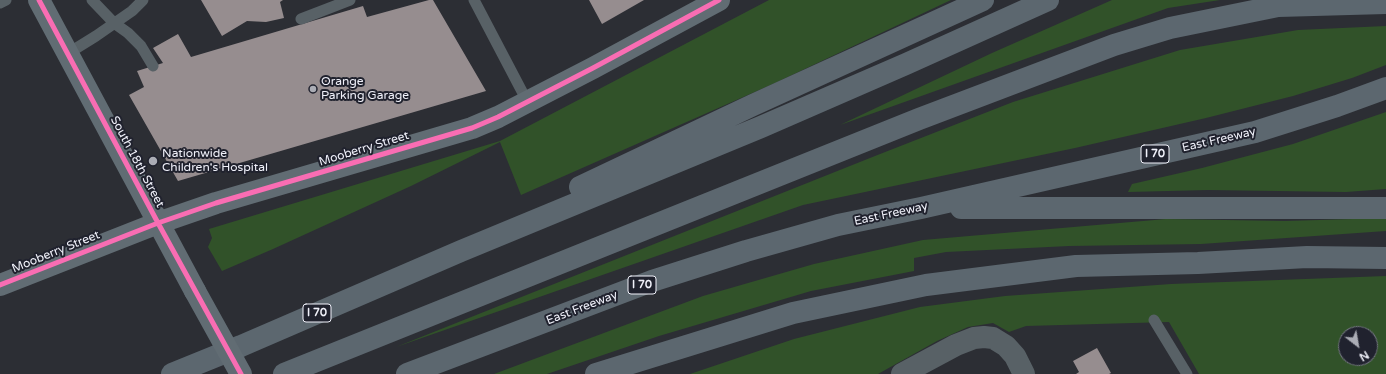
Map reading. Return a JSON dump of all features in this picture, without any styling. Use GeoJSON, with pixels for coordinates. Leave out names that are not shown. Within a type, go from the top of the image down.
{"type":"FeatureCollection","features":[{"type":"Feature","properties":{"kind":"highway"},"geometry":{"type":"LineString","coordinates":[[461,251],[528,212],[760,102],[983,0]]}},
{"type":"Feature","properties":{"kind":"highway","name":"I 70"},"geometry":{"type":"LineString","coordinates":[[172,374],[241,346],[461,251],[760,127],[906,64],[1048,0]]}},
{"type":"Feature","properties":{"kind":"highway"},"geometry":{"type":"LineString","coordinates":[[284,374],[919,119],[1114,45],[1170,28],[1278,6],[1386,2]]}},
{"type":"Feature","properties":{"kind":"highway","name":"East Freeway"},"geometry":{"type":"LineString","coordinates":[[407,374],[652,281],[746,251],[838,225],[921,208],[1255,132],[1338,106],[1386,88]]}},
{"type":"Feature","properties":{"kind":"highway"},"geometry":{"type":"LineString","coordinates":[[921,208],[1386,208]]}},
{"type":"Feature","properties":{"kind":"highway"},"geometry":{"type":"LineString","coordinates":[[596,374],[793,312],[926,285],[1076,266],[1198,263],[1307,257],[1386,258]]}},
{"type":"Feature","properties":{"kind":"street","name":"South 18th Street"},"geometry":{"type":"LineString","coordinates":[[39,0],[158,223],[242,374]]}},
{"type":"Feature","properties":{"kind":"street","name":"Mooberry Street"},"geometry":{"type":"LineString","coordinates":[[0,285],[158,223],[216,203],[472,128],[498,117],[594,68],[719,0]]}},
{"type":"Feature","properties":{"kind":"street"},"geometry":{"type":"LineString","coordinates":[[902,374],[964,341],[984,337],[993,338],[1010,351],[1015,356],[1024,374]]}},
{"type":"Feature","properties":{"kind":"lane"},"geometry":{"type":"LineString","coordinates":[[0,3],[6,0]]}},
{"type":"Feature","properties":{"kind":"lane"},"geometry":{"type":"LineString","coordinates":[[92,0],[114,24],[128,33],[141,46],[153,66]]}},
{"type":"Feature","properties":{"kind":"lane"},"geometry":{"type":"LineString","coordinates":[[67,54],[114,24],[132,11],[142,0]]}},
{"type":"Feature","properties":{"kind":"lane"},"geometry":{"type":"LineString","coordinates":[[300,19],[350,0]]}},
{"type":"Feature","properties":{"kind":"lane"},"geometry":{"type":"LineString","coordinates":[[474,0],[528,101]]}},
{"type":"Feature","properties":{"kind":"lane"},"geometry":{"type":"LineString","coordinates":[[1154,320],[1187,374]]}},
{"type":"Feature","properties":{"kind":"green space"},"geometry":{"type":"Polygon","coordinates":[[[769,0],[951,0],[775,83],[521,195],[500,142],[411,186],[222,271],[208,247],[212,238],[209,229],[500,141],[769,0]]]}},
{"type":"Feature","properties":{"kind":"green space"},"geometry":{"type":"Polygon","coordinates":[[[1112,0],[1220,0],[1168,8],[840,125],[992,53],[1112,0]]]}},
{"type":"Feature","properties":{"kind":"green space"},"geometry":{"type":"Polygon","coordinates":[[[1386,26],[1386,65],[1352,78],[1293,96],[1206,118],[1075,148],[803,205],[396,347],[1013,102],[1180,50],[1298,30],[1386,26]]]}},
{"type":"Feature","properties":{"kind":"green space"},"geometry":{"type":"Polygon","coordinates":[[[1386,112],[1386,189],[1346,192],[1208,190],[1128,192],[1132,184],[1202,168],[1293,144],[1386,112]]]}},
{"type":"Feature","properties":{"kind":"green space"},"geometry":{"type":"Polygon","coordinates":[[[1386,218],[1386,231],[1201,244],[1069,246],[946,252],[914,258],[914,271],[811,291],[659,336],[547,374],[494,374],[703,296],[814,264],[923,240],[1166,219],[1285,221],[1386,218]]]}},
{"type":"Feature","properties":{"kind":"green space"},"geometry":{"type":"Polygon","coordinates":[[[1386,276],[1386,374],[1199,374],[1169,322],[1026,326],[1009,332],[993,323],[968,327],[937,341],[878,374],[690,374],[794,339],[920,307],[1005,296],[1171,284],[1386,276]]]}},
{"type":"Feature","properties":{"kind":"building"},"geometry":{"type":"Polygon","coordinates":[[[201,0],[283,0],[280,2],[284,18],[266,22],[247,21],[222,36],[201,0]]]}},
{"type":"Feature","properties":{"kind":"building","name":"Orange Parking Garage"},"geometry":{"type":"Polygon","coordinates":[[[433,0],[486,91],[178,181],[129,95],[144,87],[137,71],[163,63],[153,48],[178,34],[191,57],[363,6],[367,17],[433,0]]]}},
{"type":"Feature","properties":{"kind":"building"},"geometry":{"type":"Polygon","coordinates":[[[589,0],[644,0],[602,24],[589,0]]]}},
{"type":"Feature","properties":{"kind":"building"},"geometry":{"type":"Polygon","coordinates":[[[1097,348],[1111,373],[1076,374],[1079,372],[1073,361],[1097,348]]]}},
{"type":"Feature","properties":{"kind":"cycle path"},"geometry":{"type":"LineString","coordinates":[[39,0],[158,223],[241,374]]}},
{"type":"Feature","properties":{"kind":"cycle path"},"geometry":{"type":"LineString","coordinates":[[0,285],[158,223],[216,203],[472,128],[498,117],[593,68],[719,0]]}},
{"type":"Feature","properties":{"kind":"place","name":"Orange Parking Garage"},"geometry":{"type":"Point","coordinates":[313,89]}},
{"type":"Feature","properties":{"kind":"place","name":"Nationwide Children's Hospital"},"geometry":{"type":"Point","coordinates":[153,161]}}]}
